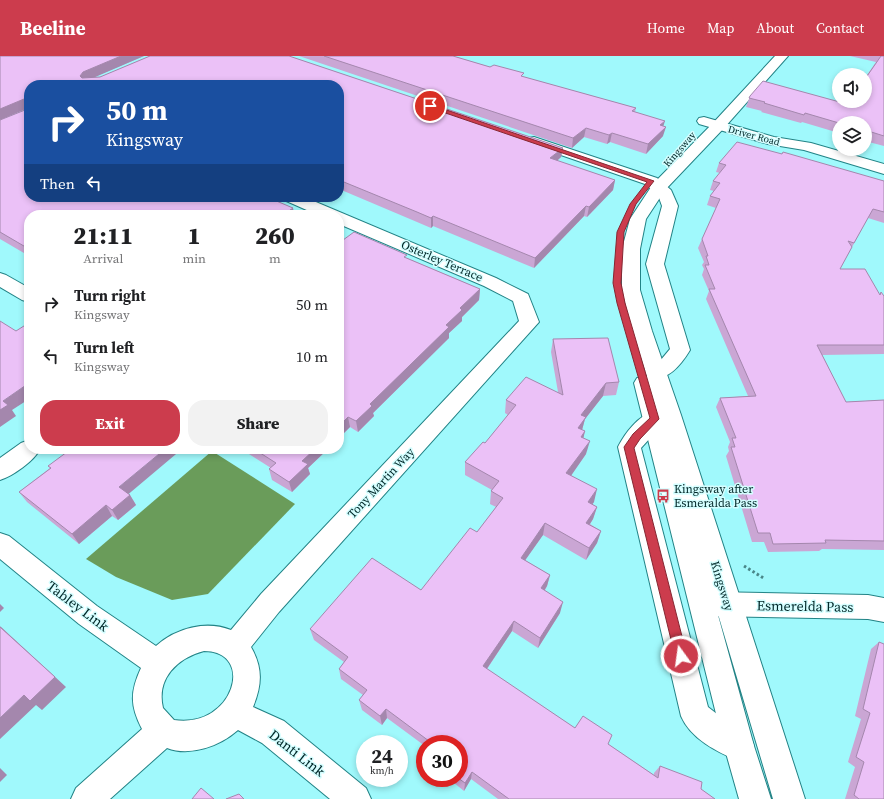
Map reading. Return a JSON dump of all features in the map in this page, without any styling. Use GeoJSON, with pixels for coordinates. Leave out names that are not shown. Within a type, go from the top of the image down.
{"type":"FeatureCollection","features":[{"type":"Feature","properties":{"kind":"street","name":"Kingsway"},"geometry":{"type":"LineString","coordinates":[[715,119],[765,56]]}},
{"type":"Feature","properties":{"kind":"street","name":"Kingsway"},"geometry":{"type":"LineString","coordinates":[[782,56],[715,119],[655,184],[633,204],[620,232],[617,283],[621,303],[654,419],[715,604],[789,799]]}},
{"type":"Feature","properties":{"kind":"street","name":"Driver Road"},"geometry":{"type":"LineString","coordinates":[[715,119],[773,141],[806,146],[884,169]]}},
{"type":"Feature","properties":{"kind":"street"},"geometry":{"type":"LineString","coordinates":[[524,138],[655,184],[665,193],[670,206],[655,264],[680,350],[667,366],[655,372]]}},
{"type":"Feature","properties":{"kind":"street","name":"Kingsway"},"geometry":{"type":"LineString","coordinates":[[655,184],[638,219],[631,249],[631,290],[655,372],[672,422],[715,604],[739,746],[755,799]]}},
{"type":"Feature","properties":{"kind":"street","name":"Osterley Terrace"},"geometry":{"type":"LineString","coordinates":[[301,202],[320,210]]}},
{"type":"Feature","properties":{"kind":"street","name":"Osterley Terrace"},"geometry":{"type":"LineString","coordinates":[[344,221],[490,282],[521,298],[528,322]]}},
{"type":"Feature","properties":{"kind":"street"},"geometry":{"type":"LineString","coordinates":[[0,279],[24,293]]}},
{"type":"Feature","properties":{"kind":"street","name":"Tony Martin Way"},"geometry":{"type":"LineString","coordinates":[[235,646],[270,603],[528,322]]}},
{"type":"Feature","properties":{"kind":"street"},"geometry":{"type":"LineString","coordinates":[[654,419],[636,437],[629,447],[696,716],[720,736],[739,746]]}},
{"type":"Feature","properties":{"kind":"street"},"geometry":{"type":"LineString","coordinates":[[0,470],[24,453]]}},
{"type":"Feature","properties":{"kind":"street","name":"Tabley Link"},"geometry":{"type":"LineString","coordinates":[[0,544],[88,615],[158,664]]}},
{"type":"Feature","properties":{"kind":"street","name":"Esmerelda Pass"},"geometry":{"type":"LineString","coordinates":[[715,604],[868,607],[884,610]]}},
{"type":"Feature","properties":{"kind":"street"},"geometry":{"type":"LineString","coordinates":[[204,638],[221,639],[235,646],[244,658],[248,673],[246,691],[234,713],[218,727],[201,735],[178,736],[163,731],[150,715],[146,699],[149,680],[158,664],[170,652],[185,642],[204,638]]}},
{"type":"Feature","properties":{"kind":"street","name":"Danti Link"},"geometry":{"type":"LineString","coordinates":[[234,713],[273,732],[355,799]]}},
{"type":"Feature","properties":{"kind":"street"},"geometry":{"type":"LineString","coordinates":[[87,799],[163,731]]}},
{"type":"Feature","properties":{"kind":"shaded area"},"geometry":{"type":"Polygon","coordinates":[[[208,454],[217,454],[295,504],[208,594],[172,600],[116,577],[86,559],[208,454]]]}},
{"type":"Feature","properties":{"kind":"building"},"geometry":{"type":"Polygon","coordinates":[[[0,56],[121,56],[83,72],[80,76],[82,78],[100,77],[150,56],[289,56],[563,148],[550,158],[615,180],[589,207],[586,206],[535,258],[433,216],[431,218],[344,182],[344,80],[24,80],[24,99],[0,109],[0,56]]]}},
{"type":"Feature","properties":{"kind":"building"},"geometry":{"type":"Polygon","coordinates":[[[324,56],[453,56],[490,67],[494,65],[524,73],[521,76],[636,108],[632,111],[665,121],[660,125],[666,127],[648,144],[612,133],[609,135],[586,128],[573,138],[324,56]]]}},
{"type":"Feature","properties":{"kind":"building"},"geometry":{"type":"Polygon","coordinates":[[[881,56],[884,56],[884,136],[872,132],[872,116],[832,116],[832,121],[805,113],[804,115],[749,98],[763,81],[832,100],[832,108],[872,108],[872,69],[881,56]]]}},
{"type":"Feature","properties":{"kind":"building"},"geometry":{"type":"Polygon","coordinates":[[[24,110],[24,202],[279,202],[293,208],[290,210],[24,210],[24,246],[0,232],[0,120],[24,110]]]}},
{"type":"Feature","properties":{"kind":"building"},"geometry":{"type":"Polygon","coordinates":[[[737,142],[782,154],[783,152],[884,181],[884,212],[873,209],[854,243],[848,241],[852,247],[840,269],[865,269],[880,295],[881,292],[884,296],[884,345],[817,345],[846,402],[884,400],[884,541],[825,540],[826,543],[773,544],[770,533],[758,533],[731,447],[735,447],[732,438],[736,438],[720,398],[756,396],[709,289],[715,289],[705,265],[709,265],[706,256],[708,256],[702,239],[720,199],[710,196],[720,183],[713,181],[726,165],[719,163],[737,142]]]}},
{"type":"Feature","properties":{"kind":"building"},"geometry":{"type":"Polygon","coordinates":[[[354,232],[407,255],[404,257],[480,289],[460,308],[462,310],[446,325],[449,327],[370,404],[372,406],[356,421],[348,417],[344,421],[344,239],[354,232]]]}},
{"type":"Feature","properties":{"kind":"building"},"geometry":{"type":"Polygon","coordinates":[[[0,321],[16,331],[24,326],[24,386],[3,401],[8,405],[0,410],[0,321]]]}},
{"type":"Feature","properties":{"kind":"building"},"geometry":{"type":"Polygon","coordinates":[[[608,338],[619,382],[606,383],[581,415],[586,417],[578,428],[585,431],[581,437],[590,441],[566,473],[597,489],[588,502],[597,507],[586,523],[601,531],[589,548],[545,523],[521,558],[550,575],[541,588],[563,602],[540,638],[514,621],[483,666],[575,728],[583,716],[612,735],[608,744],[658,778],[660,766],[702,782],[701,789],[715,799],[509,799],[472,772],[468,778],[468,735],[421,735],[386,709],[380,716],[359,700],[367,690],[339,669],[348,657],[310,629],[372,558],[421,590],[470,528],[477,532],[503,498],[491,491],[499,481],[465,462],[483,442],[485,443],[516,405],[506,400],[526,377],[563,395],[553,339],[608,338]]]}},
{"type":"Feature","properties":{"kind":"building"},"geometry":{"type":"Polygon","coordinates":[[[64,454],[159,454],[119,487],[130,495],[112,510],[106,505],[72,534],[19,492],[51,468],[48,466],[64,454]]]}},
{"type":"Feature","properties":{"kind":"building"},"geometry":{"type":"Polygon","coordinates":[[[262,454],[310,454],[302,461],[308,464],[289,482],[269,469],[276,463],[262,454]]]}},
{"type":"Feature","properties":{"kind":"building"},"geometry":{"type":"Polygon","coordinates":[[[0,627],[55,677],[30,701],[24,695],[0,718],[0,627]]]}},
{"type":"Feature","properties":{"kind":"building"},"geometry":{"type":"Polygon","coordinates":[[[879,642],[884,644],[884,799],[859,799],[854,795],[864,762],[856,757],[870,713],[863,709],[879,642]]]}},
{"type":"Feature","properties":{"kind":"building"},"geometry":{"type":"Polygon","coordinates":[[[201,788],[214,799],[192,799],[201,788]]]}},
{"type":"Feature","properties":{"kind":"building"},"geometry":{"type":"Polygon","coordinates":[[[239,794],[244,799],[226,799],[239,794]]]}},
{"type":"Feature","properties":{"kind":"place","name":"Kingsway after Esmeralda Pass"},"geometry":{"type":"Point","coordinates":[663,496]}},
{"type":"Feature","properties":{"kind":"route"},"geometry":{"type":"LineString","coordinates":[[430,106],[651,181],[633,204],[620,232],[618,245],[617,283],[621,303],[654,419],[636,437],[629,447],[681,656]]}}]}
